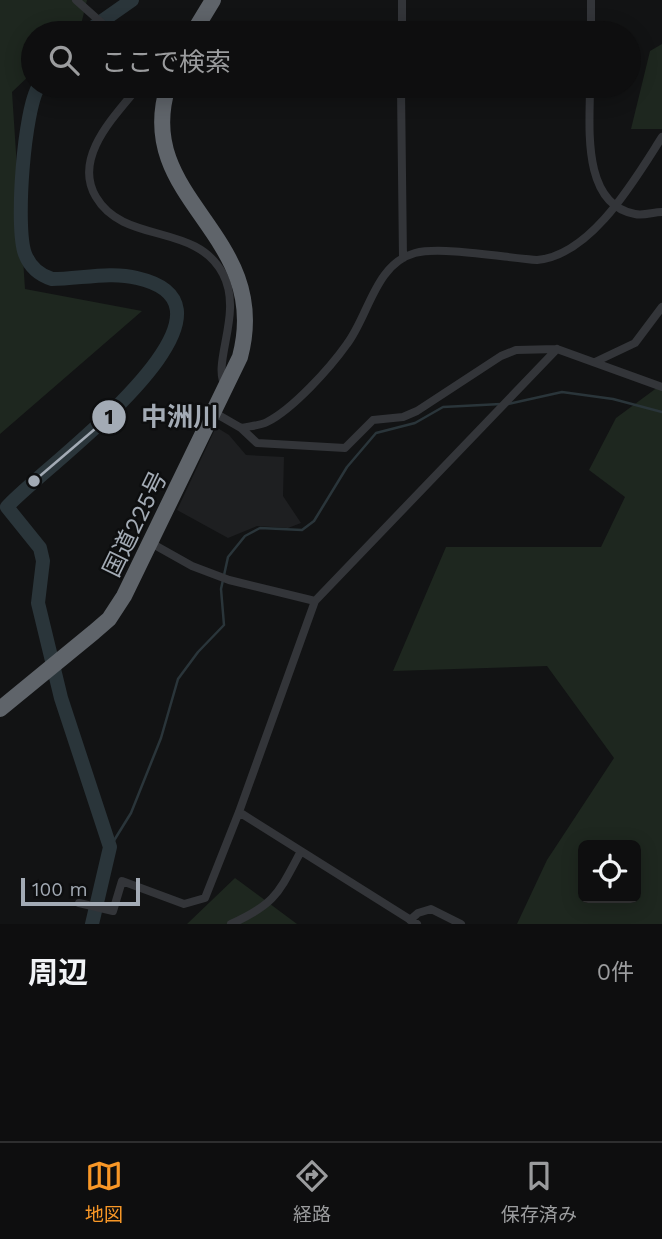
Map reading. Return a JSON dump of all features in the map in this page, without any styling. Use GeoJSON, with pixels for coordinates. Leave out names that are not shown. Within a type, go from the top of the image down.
{"type":"FeatureCollection","features":[{"type":"Feature","properties":{"kind":"highway"},"geometry":{"type":"LineString","coordinates":[[201,21],[213,0]]}},
{"type":"Feature","properties":{"kind":"highway","name":"国道225号"},"geometry":{"type":"LineString","coordinates":[[0,709],[109,618],[124,596],[227,388],[244,343],[244,292],[231,259],[176,179],[165,150],[162,112],[165,98]]}},
{"type":"Feature","properties":{"kind":"street"},"geometry":{"type":"LineString","coordinates":[[402,0],[402,21]]}},
{"type":"Feature","properties":{"kind":"street"},"geometry":{"type":"LineString","coordinates":[[591,0],[591,21]]}},
{"type":"Feature","properties":{"kind":"street"},"geometry":{"type":"LineString","coordinates":[[78,2],[99,21]]}},
{"type":"Feature","properties":{"kind":"street"},"geometry":{"type":"LineString","coordinates":[[130,98],[97,143],[89,168],[92,191],[113,217],[138,228],[180,238],[212,258],[222,272],[231,301],[220,369],[222,382],[227,388]]}},
{"type":"Feature","properties":{"kind":"street"},"geometry":{"type":"LineString","coordinates":[[401,98],[403,258]]}},
{"type":"Feature","properties":{"kind":"street"},"geometry":{"type":"LineString","coordinates":[[590,98],[592,169],[603,190],[616,205],[633,214],[662,212]]}},
{"type":"Feature","properties":{"kind":"street"},"geometry":{"type":"LineString","coordinates":[[241,428],[266,422],[308,388],[347,345],[390,266],[416,253],[435,251],[537,260],[554,258],[594,228],[616,205],[662,137]]}},
{"type":"Feature","properties":{"kind":"street"},"geometry":{"type":"LineString","coordinates":[[595,362],[635,343],[662,307]]}},
{"type":"Feature","properties":{"kind":"street"},"geometry":{"type":"LineString","coordinates":[[215,413],[241,428],[257,443],[345,448],[373,420],[403,417],[417,411],[500,356],[532,348],[557,349],[662,387]]}},
{"type":"Feature","properties":{"kind":"street"},"geometry":{"type":"LineString","coordinates":[[80,904],[109,912],[116,907],[122,881],[184,904],[205,898],[239,812],[314,601],[557,349]]}},
{"type":"Feature","properties":{"kind":"street"},"geometry":{"type":"LineString","coordinates":[[151,542],[192,566],[225,578],[314,601]]}},
{"type":"Feature","properties":{"kind":"street"},"geometry":{"type":"LineString","coordinates":[[239,812],[300,853],[414,922],[418,913],[431,909],[461,924]]}},
{"type":"Feature","properties":{"kind":"street"},"geometry":{"type":"LineString","coordinates":[[231,924],[261,910],[271,901],[300,853]]}},
{"type":"Feature","properties":{"kind":"shaded area"},"geometry":{"type":"Polygon","coordinates":[[[0,0],[87,0],[82,21],[21,21],[21,83],[12,92],[25,289],[142,311],[0,434],[0,0]]]}},
{"type":"Feature","properties":{"kind":"shaded area"},"geometry":{"type":"Polygon","coordinates":[[[662,44],[662,129],[631,129],[639,98],[641,98],[650,51],[662,44]]]}},
{"type":"Feature","properties":{"kind":"shaded area"},"geometry":{"type":"Polygon","coordinates":[[[662,384],[662,924],[517,924],[547,860],[614,758],[547,666],[393,671],[446,547],[601,547],[625,497],[589,470],[616,418],[662,384]]]}},
{"type":"Feature","properties":{"kind":"shaded area"},"geometry":{"type":"Polygon","coordinates":[[[216,427],[229,435],[246,455],[284,457],[283,496],[301,523],[288,528],[257,526],[228,538],[177,510],[216,427]]]}},
{"type":"Feature","properties":{"kind":"shaded area"},"geometry":{"type":"Polygon","coordinates":[[[235,878],[297,924],[187,924],[235,878]]]}},
{"type":"Feature","properties":{"kind":"waterway"},"geometry":{"type":"LineString","coordinates":[[102,21],[132,0]]}},
{"type":"Feature","properties":{"kind":"waterway"},"geometry":{"type":"LineString","coordinates":[[34,98],[25,142],[21,195],[22,240],[32,267],[52,279],[106,275],[137,278],[170,295],[176,322],[161,355],[132,391],[7,507],[40,548],[43,561],[38,603],[61,698],[110,847],[92,924]]}},
{"type":"Feature","properties":{"kind":"waterway"},"geometry":{"type":"LineString","coordinates":[[508,404],[562,392],[613,399],[662,412]]}},
{"type":"Feature","properties":{"kind":"waterway"},"geometry":{"type":"LineString","coordinates":[[110,847],[131,813],[161,738],[178,679],[198,652],[224,625],[221,589],[228,557],[245,536],[260,528],[302,530],[314,521],[347,467],[376,433],[415,423],[443,407],[501,404]]}},
{"type":"Feature","properties":{"kind":"place","name":"中洲川"},"geometry":{"type":"Point","coordinates":[34,481]}}]}
